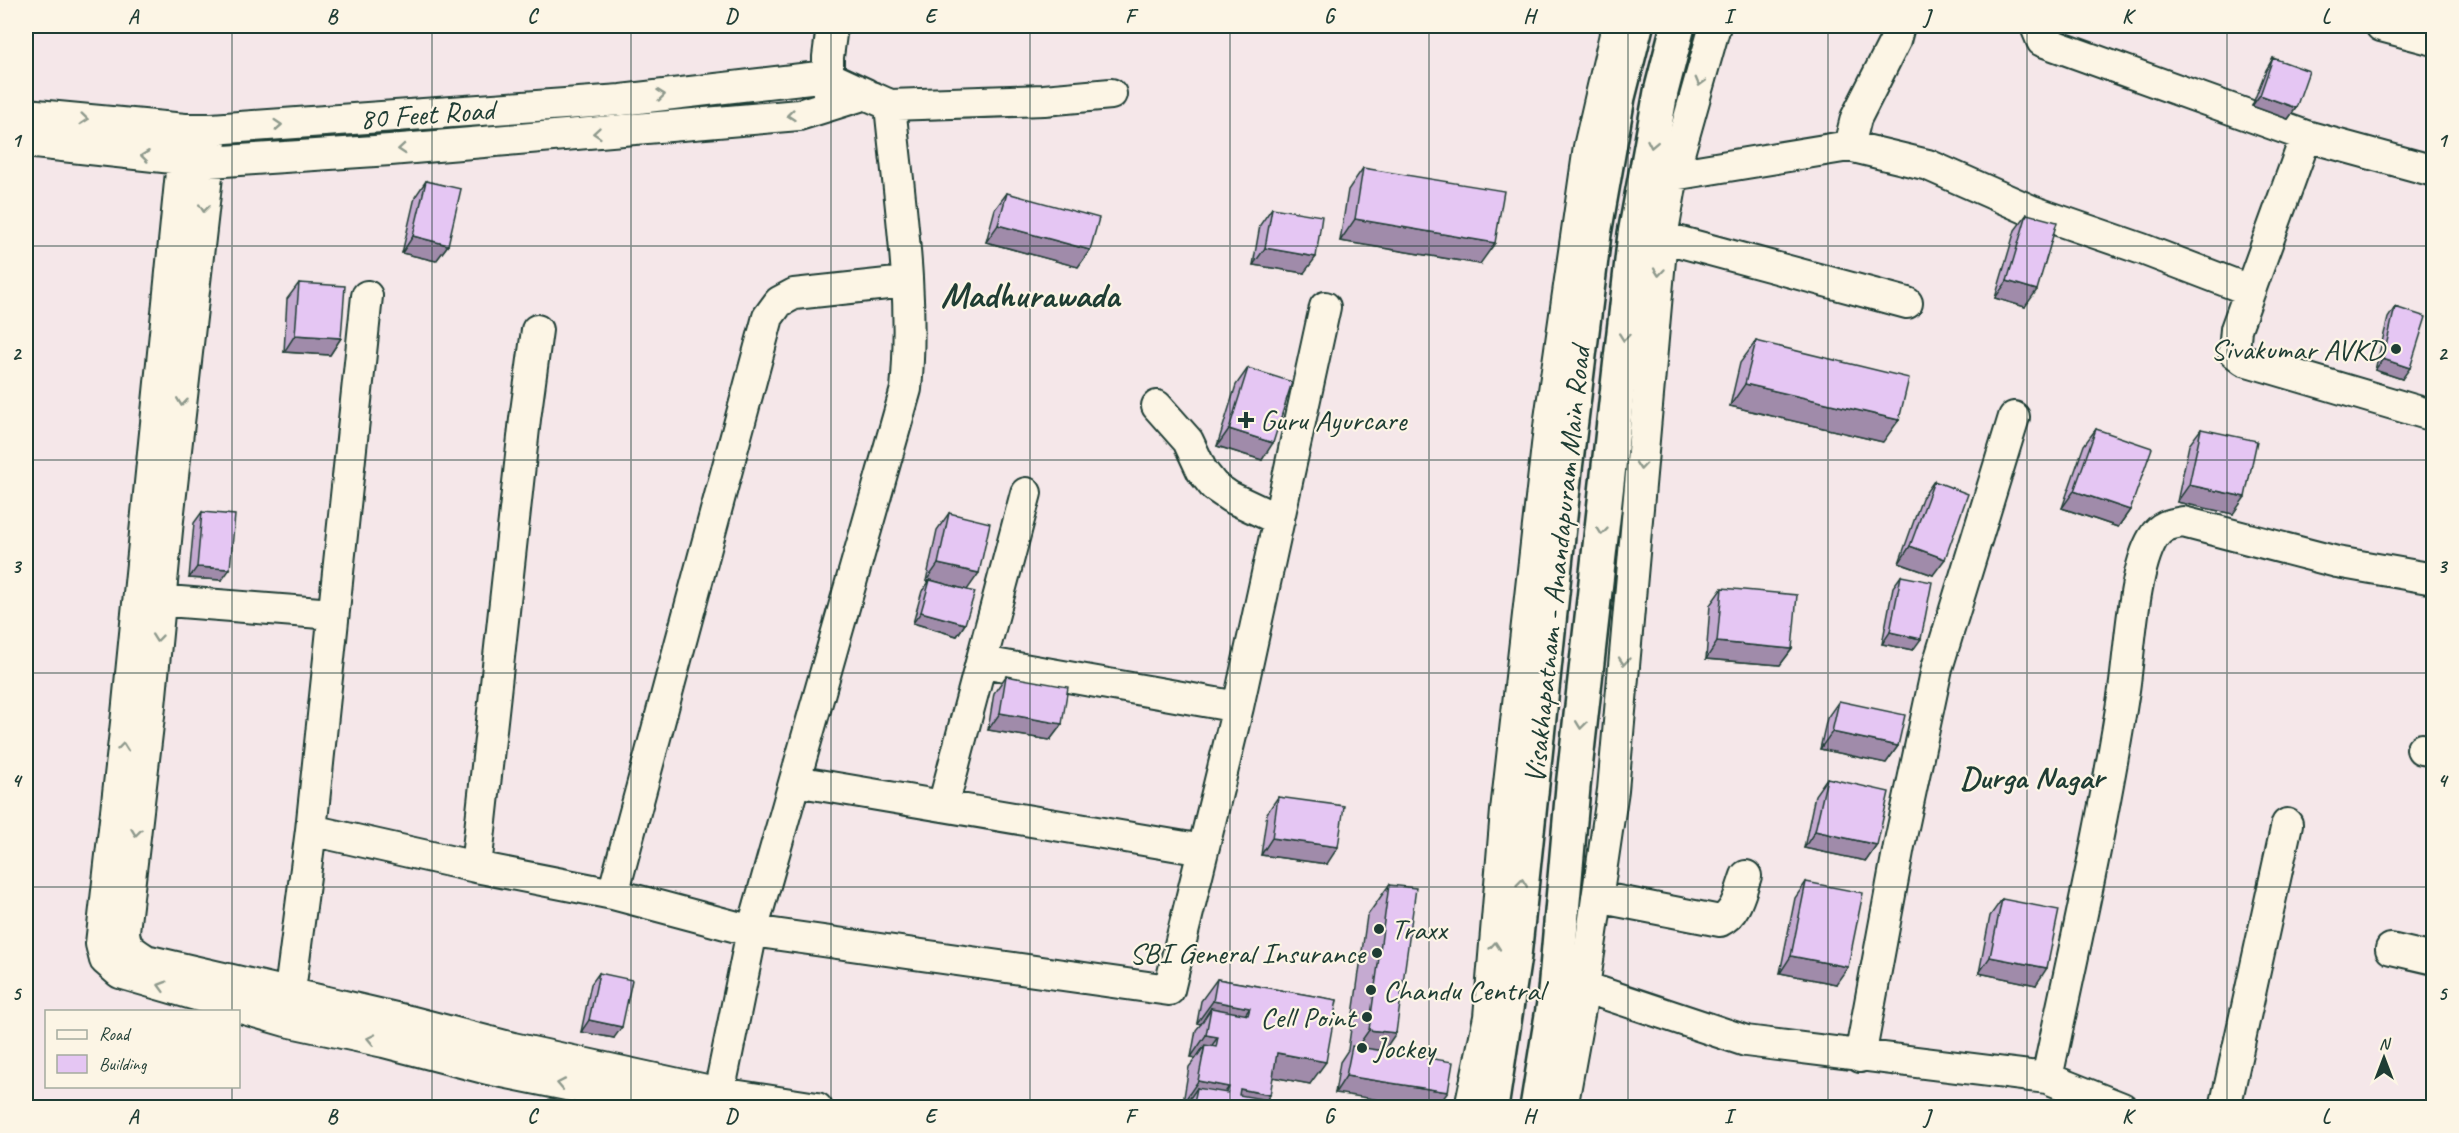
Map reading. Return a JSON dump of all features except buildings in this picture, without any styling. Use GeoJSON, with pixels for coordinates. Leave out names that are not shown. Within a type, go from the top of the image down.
{"type":"FeatureCollection","features":[{"type":"Feature","properties":{"kind":"main road","name":"Visakhapatnam - Anandapuram Main Road"},"geometry":{"type":"LineString","coordinates":[[1491,1107],[1514,956],[1565,469],[1594,234],[1618,96],[1636,26]]}},
{"type":"Feature","properties":{"kind":"main road","name":"Visakhapatnam - Anandapuram Main Road"},"geometry":{"type":"LineString","coordinates":[[1537,1107],[1554,1003],[1573,787],[1635,234],[1661,92],[1678,26]]}},
{"type":"Feature","properties":{"kind":"street"},"geometry":{"type":"LineString","coordinates":[[828,106],[827,76],[832,26]]}},
{"type":"Feature","properties":{"kind":"street"},"geometry":{"type":"LineString","coordinates":[[1470,1107],[1489,1017],[1506,811],[1550,419],[1589,147],[1617,26]]}},
{"type":"Feature","properties":{"kind":"street"},"geometry":{"type":"LineString","coordinates":[[1562,1107],[1584,987],[1613,790],[1662,237],[1673,175],[1715,26]]}},
{"type":"Feature","properties":{"kind":"street"},"geometry":{"type":"LineString","coordinates":[[1849,146],[1856,118],[1866,94],[1895,41],[1899,26]]}},
{"type":"Feature","properties":{"kind":"street"},"geometry":{"type":"LineString","coordinates":[[2038,26],[2042,41],[2306,136],[2433,171]]}},
{"type":"Feature","properties":{"kind":"street"},"geometry":{"type":"LineString","coordinates":[[2381,26],[2433,40]]}},
{"type":"Feature","properties":{"kind":"street"},"geometry":{"type":"LineString","coordinates":[[827,76],[878,100]]}},
{"type":"Feature","properties":{"kind":"street","name":"80 Feet Road"},"geometry":{"type":"LineString","coordinates":[[26,114],[198,129],[621,100],[827,76]]}},
{"type":"Feature","properties":{"kind":"street"},"geometry":{"type":"LineString","coordinates":[[26,142],[196,161],[390,150],[799,115],[828,106],[878,100],[1044,100],[1111,94]]}},
{"type":"Feature","properties":{"kind":"street"},"geometry":{"type":"LineString","coordinates":[[718,1100],[752,931],[906,389],[909,360],[906,282],[878,100]]}},
{"type":"Feature","properties":{"kind":"street"},"geometry":{"type":"LineString","coordinates":[[198,129],[149,599],[101,944],[105,960],[120,973],[288,1007],[409,1021],[718,1100],[817,1107]]}},
{"type":"Feature","properties":{"kind":"street"},"geometry":{"type":"LineString","coordinates":[[2306,136],[2249,290],[2236,329],[2234,352],[2244,360],[2433,417]]}},
{"type":"Feature","properties":{"kind":"street"},"geometry":{"type":"LineString","coordinates":[[1673,175],[1849,146],[1928,165],[2032,211],[2142,249],[2249,290]]}},
{"type":"Feature","properties":{"kind":"street"},"geometry":{"type":"LineString","coordinates":[[1662,237],[1907,303]]}},
{"type":"Feature","properties":{"kind":"street"},"geometry":{"type":"LineString","coordinates":[[612,894],[768,317],[780,302],[794,294],[906,282]]}},
{"type":"Feature","properties":{"kind":"street"},"geometry":{"type":"LineString","coordinates":[[288,1007],[311,830],[367,296]]}},
{"type":"Feature","properties":{"kind":"street"},"geometry":{"type":"LineString","coordinates":[[311,830],[476,867],[612,894],[752,931],[1169,990],[1238,707],[1325,307]]}},
{"type":"Feature","properties":{"kind":"street"},"geometry":{"type":"LineString","coordinates":[[476,867],[522,442],[537,330]]}},
{"type":"Feature","properties":{"kind":"street"},"geometry":{"type":"LineString","coordinates":[[1157,406],[1188,441],[1202,471],[1214,486],[1230,497],[1279,520]]}},
{"type":"Feature","properties":{"kind":"street"},"geometry":{"type":"LineString","coordinates":[[1860,1057],[1899,846],[1937,668],[2014,417]]}},
{"type":"Feature","properties":{"kind":"street"},"geometry":{"type":"LineString","coordinates":[[943,806],[1026,493]]}},
{"type":"Feature","properties":{"kind":"street"},"geometry":{"type":"LineString","coordinates":[[2047,1078],[2116,736],[2142,566],[2153,538],[2166,525],[2183,522],[2337,562],[2433,579]]}},
{"type":"Feature","properties":{"kind":"street"},"geometry":{"type":"LineString","coordinates":[[149,599],[333,614]]}},
{"type":"Feature","properties":{"kind":"street"},"geometry":{"type":"LineString","coordinates":[[983,662],[1238,707]]}},
{"type":"Feature","properties":{"kind":"street"},"geometry":{"type":"LineString","coordinates":[[795,781],[1203,850]]}},
{"type":"Feature","properties":{"kind":"street"},"geometry":{"type":"LineString","coordinates":[[2225,1107],[2286,824]]}},
{"type":"Feature","properties":{"kind":"street"},"geometry":{"type":"LineString","coordinates":[[1597,897],[1720,921],[1728,917],[1735,906],[1746,876]]}},
{"type":"Feature","properties":{"kind":"street"},"geometry":{"type":"LineString","coordinates":[[2391,949],[2433,959]]}},
{"type":"Feature","properties":{"kind":"street"},"geometry":{"type":"LineString","coordinates":[[1584,987],[1746,1041],[1860,1057],[2047,1078],[2122,1107]]}},
{"type":"Feature","properties":{"kind":"street"},"geometry":{"type":"LineString","coordinates":[[288,1007],[384,1042],[488,1069],[680,1107]]}},
{"type":"Feature","properties":{"kind":"place","name":"Sivakumar AVKD"},"geometry":{"type":"Point","coordinates":[2396,349]}},
{"type":"Feature","properties":{"kind":"place","name":"Guru Ayurcare"},"geometry":{"type":"Point","coordinates":[1246,420]}},
{"type":"Feature","properties":{"kind":"place","name":"Traxx"},"geometry":{"type":"Point","coordinates":[1379,929]}},
{"type":"Feature","properties":{"kind":"place","name":"SBI General Insurance"},"geometry":{"type":"Point","coordinates":[1377,953]}},
{"type":"Feature","properties":{"kind":"place","name":"Chandu Central"},"geometry":{"type":"Point","coordinates":[1371,990]}},
{"type":"Feature","properties":{"kind":"place","name":"Cell Point"},"geometry":{"type":"Point","coordinates":[1367,1017]}},
{"type":"Feature","properties":{"kind":"place","name":"Jockey"},"geometry":{"type":"Point","coordinates":[1362,1048]}},
{"type":"Feature","properties":{"kind":"district","name":"Madhurawada"},"geometry":{"type":"Point","coordinates":[1030,294]}},
{"type":"Feature","properties":{"kind":"district","name":"Durga Nagar"},"geometry":{"type":"Point","coordinates":[2032,777]}}]}
